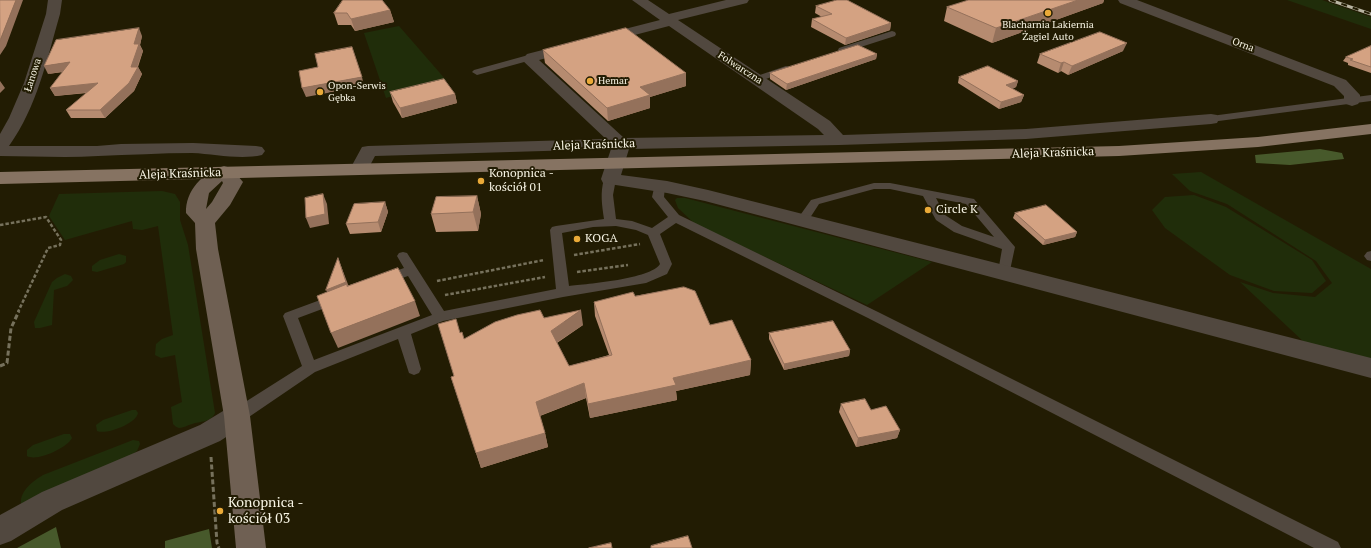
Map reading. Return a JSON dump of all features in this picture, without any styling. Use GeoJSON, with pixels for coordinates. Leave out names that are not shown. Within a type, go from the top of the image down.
{"type":"FeatureCollection","features":[{"type":"Feature","properties":{"kind":"main road","name":"Aleja Kraśnicka"},"geometry":{"type":"LineString","coordinates":[[0,178],[359,169],[613,171],[700,162],[1153,150],[1258,142],[1371,129]]}},
{"type":"Feature","properties":{"kind":"street","name":"Łanowa"},"geometry":{"type":"LineString","coordinates":[[0,146],[9,132],[27,95],[53,14],[55,0]]}},
{"type":"Feature","properties":{"kind":"street","name":"Folwarczna"},"geometry":{"type":"LineString","coordinates":[[638,0],[824,125],[839,140]]}},
{"type":"Feature","properties":{"kind":"street"},"geometry":{"type":"LineString","coordinates":[[742,0],[532,57],[530,60],[614,137],[620,145],[620,152],[613,171],[659,186],[708,196],[1371,368]]}},
{"type":"Feature","properties":{"kind":"street","name":"Orna"},"geometry":{"type":"LineString","coordinates":[[1125,0],[1340,83],[1352,95],[1352,101]]}},
{"type":"Feature","properties":{"kind":"street","name":"Aleja Kraśnicka"},"geometry":{"type":"LineString","coordinates":[[359,169],[368,151],[1026,134],[1211,119]]}},
{"type":"Feature","properties":{"kind":"street"},"geometry":{"type":"LineString","coordinates":[[839,140],[839,158]]}},
{"type":"Feature","properties":{"kind":"street"},"geometry":{"type":"LineString","coordinates":[[0,151],[97,151],[121,149],[193,148],[256,151]]}},
{"type":"Feature","properties":{"kind":"street"},"geometry":{"type":"LineString","coordinates":[[224,172],[233,182],[220,205],[205,222],[210,273],[237,416],[251,548]]}},
{"type":"Feature","properties":{"kind":"street"},"geometry":{"type":"LineString","coordinates":[[0,531],[52,501],[210,433],[237,416]]}},
{"type":"Feature","properties":{"kind":"lane"},"geometry":{"type":"LineString","coordinates":[[832,54],[892,34]]}},
{"type":"Feature","properties":{"kind":"lane"},"geometry":{"type":"LineString","coordinates":[[477,72],[532,57]]}},
{"type":"Feature","properties":{"kind":"lane"},"geometry":{"type":"LineString","coordinates":[[757,79],[794,66]]}},
{"type":"Feature","properties":{"kind":"lane"},"geometry":{"type":"LineString","coordinates":[[1211,119],[1371,98]]}},
{"type":"Feature","properties":{"kind":"lane"},"geometry":{"type":"LineString","coordinates":[[611,222],[606,197],[607,187],[613,171]]}},
{"type":"Feature","properties":{"kind":"lane"},"geometry":{"type":"LineString","coordinates":[[659,186],[658,197],[675,218],[873,315],[1332,548]]}},
{"type":"Feature","properties":{"kind":"lane"},"geometry":{"type":"LineString","coordinates":[[802,221],[815,202],[874,186],[890,186],[970,201],[1009,247]]}},
{"type":"Feature","properties":{"kind":"lane"},"geometry":{"type":"LineString","coordinates":[[928,192],[940,217],[958,229],[1009,247]]}},
{"type":"Feature","properties":{"kind":"lane"},"geometry":{"type":"LineString","coordinates":[[655,238],[675,218]]}},
{"type":"Feature","properties":{"kind":"lane"},"geometry":{"type":"LineString","coordinates":[[237,416],[310,368],[440,317],[563,292],[646,279],[662,271],[666,264],[665,260],[655,238],[638,226],[611,222],[556,230],[563,292]]}},
{"type":"Feature","properties":{"kind":"lane"},"geometry":{"type":"LineString","coordinates":[[1004,272],[1009,247]]}},
{"type":"Feature","properties":{"kind":"lane"},"geometry":{"type":"LineString","coordinates":[[403,256],[440,317]]}},
{"type":"Feature","properties":{"kind":"lane"},"geometry":{"type":"LineString","coordinates":[[375,284],[411,270]]}},
{"type":"Feature","properties":{"kind":"lane"},"geometry":{"type":"LineString","coordinates":[[310,368],[290,316],[347,294]]}},
{"type":"Feature","properties":{"kind":"lane"},"geometry":{"type":"LineString","coordinates":[[403,332],[414,369]]}},
{"type":"Feature","properties":{"kind":"path"},"geometry":{"type":"LineString","coordinates":[[0,225],[46,217],[61,240],[60,245],[48,248],[11,328],[6,363],[0,366]]}},
{"type":"Feature","properties":{"kind":"path"},"geometry":{"type":"LineString","coordinates":[[419,284],[655,238]]}},
{"type":"Feature","properties":{"kind":"path"},"geometry":{"type":"LineString","coordinates":[[429,299],[447,294],[561,274],[665,260]]}},
{"type":"Feature","properties":{"kind":"path"},"geometry":{"type":"LineString","coordinates":[[211,456],[217,543],[219,548]]}},
{"type":"Feature","properties":{"kind":"green space"},"geometry":{"type":"Polygon","coordinates":[[[1287,0],[1322,0],[1371,17],[1371,29],[1287,0]]]}},
{"type":"Feature","properties":{"kind":"green space"},"geometry":{"type":"Polygon","coordinates":[[[399,26],[446,80],[386,98],[364,33],[399,26]]]}},
{"type":"Feature","properties":{"kind":"green space"},"geometry":{"type":"Polygon","coordinates":[[[1320,149],[1342,153],[1344,159],[1290,165],[1256,163],[1255,155],[1320,149]]]}},
{"type":"Feature","properties":{"kind":"green space"},"geometry":{"type":"Polygon","coordinates":[[[1201,172],[1371,269],[1371,362],[1305,343],[1240,282],[1273,293],[1315,297],[1332,283],[1316,261],[1227,204],[1190,191],[1172,174],[1201,172]]]}},
{"type":"Feature","properties":{"kind":"green space"},"geometry":{"type":"Polygon","coordinates":[[[162,191],[175,194],[180,202],[180,220],[188,245],[215,413],[208,420],[182,428],[179,428],[173,424],[171,407],[182,402],[175,355],[161,358],[155,355],[156,344],[162,339],[173,335],[158,226],[142,230],[133,229],[132,221],[65,240],[49,216],[59,194],[162,191]]]}},
{"type":"Feature","properties":{"kind":"green space"},"geometry":{"type":"Polygon","coordinates":[[[1194,195],[1226,207],[1312,260],[1326,281],[1312,293],[1274,291],[1230,275],[1165,228],[1152,210],[1165,197],[1194,195]]]}},
{"type":"Feature","properties":{"kind":"green space"},"geometry":{"type":"Polygon","coordinates":[[[677,198],[685,198],[932,262],[867,305],[695,224],[678,208],[675,200],[677,198]]]}},
{"type":"Feature","properties":{"kind":"green space"},"geometry":{"type":"Polygon","coordinates":[[[119,254],[126,256],[126,262],[124,264],[97,272],[92,271],[92,266],[100,260],[119,254]]]}},
{"type":"Feature","properties":{"kind":"green space"},"geometry":{"type":"Polygon","coordinates":[[[65,274],[71,276],[73,280],[67,286],[54,290],[52,325],[35,328],[34,322],[52,282],[65,274]]]}},
{"type":"Feature","properties":{"kind":"green space"},"geometry":{"type":"Polygon","coordinates":[[[136,410],[138,413],[136,417],[127,425],[113,430],[101,432],[97,431],[96,425],[103,420],[136,410]]]}},
{"type":"Feature","properties":{"kind":"green space"},"geometry":{"type":"Polygon","coordinates":[[[64,434],[70,434],[72,438],[58,450],[44,456],[27,456],[27,450],[33,445],[64,434]]]}},
{"type":"Feature","properties":{"kind":"green space"},"geometry":{"type":"Polygon","coordinates":[[[133,440],[139,441],[140,444],[137,451],[133,454],[22,505],[21,499],[25,490],[31,483],[43,475],[133,440]]]}},
{"type":"Feature","properties":{"kind":"green space"},"geometry":{"type":"Polygon","coordinates":[[[56,527],[61,548],[17,548],[56,527]]]}},
{"type":"Feature","properties":{"kind":"green space"},"geometry":{"type":"Polygon","coordinates":[[[209,529],[212,548],[165,548],[165,541],[209,529]]]}},
{"type":"Feature","properties":{"kind":"building"},"geometry":{"type":"Polygon","coordinates":[[[0,0],[16,0],[0,41],[0,0]]]}},
{"type":"Feature","properties":{"kind":"building"},"geometry":{"type":"Polygon","coordinates":[[[343,0],[382,0],[390,10],[351,19],[347,13],[334,13],[343,0]]]}},
{"type":"Feature","properties":{"kind":"building"},"geometry":{"type":"Polygon","coordinates":[[[837,0],[847,0],[891,23],[846,38],[812,19],[832,14],[816,6],[837,0]]]}},
{"type":"Feature","properties":{"kind":"building"},"geometry":{"type":"Polygon","coordinates":[[[969,0],[1078,0],[996,28],[947,7],[969,0]]]}},
{"type":"Feature","properties":{"kind":"building"},"geometry":{"type":"Polygon","coordinates":[[[139,28],[134,44],[139,44],[131,67],[138,67],[129,83],[100,110],[66,110],[98,83],[50,88],[70,62],[44,66],[56,40],[139,28]]]}},
{"type":"Feature","properties":{"kind":"building"},"geometry":{"type":"Polygon","coordinates":[[[626,28],[686,73],[640,87],[650,95],[607,108],[543,50],[626,28]]]}},
{"type":"Feature","properties":{"kind":"building"},"geometry":{"type":"Polygon","coordinates":[[[1100,32],[1127,43],[1072,66],[1040,54],[1100,32]]]}},
{"type":"Feature","properties":{"kind":"building"},"geometry":{"type":"Polygon","coordinates":[[[858,45],[877,54],[787,84],[770,73],[858,45]]]}},
{"type":"Feature","properties":{"kind":"building"},"geometry":{"type":"Polygon","coordinates":[[[1371,46],[1371,67],[1350,60],[1353,59],[1346,57],[1371,46]]]}},
{"type":"Feature","properties":{"kind":"building"},"geometry":{"type":"Polygon","coordinates":[[[352,47],[362,77],[302,88],[299,71],[318,67],[315,54],[352,47]]]}},
{"type":"Feature","properties":{"kind":"building"},"geometry":{"type":"Polygon","coordinates":[[[988,66],[1018,81],[1006,85],[1024,95],[1001,102],[959,77],[988,66]]]}},
{"type":"Feature","properties":{"kind":"building"},"geometry":{"type":"Polygon","coordinates":[[[444,79],[455,94],[400,108],[390,92],[444,79]]]}},
{"type":"Feature","properties":{"kind":"building"},"geometry":{"type":"Polygon","coordinates":[[[323,194],[325,214],[306,218],[305,198],[323,194]]]}},
{"type":"Feature","properties":{"kind":"building"},"geometry":{"type":"Polygon","coordinates":[[[477,196],[473,212],[431,214],[436,197],[477,196]]]}},
{"type":"Feature","properties":{"kind":"building"},"geometry":{"type":"Polygon","coordinates":[[[385,202],[378,222],[346,224],[354,204],[385,202]]]}},
{"type":"Feature","properties":{"kind":"building"},"geometry":{"type":"Polygon","coordinates":[[[1046,205],[1077,232],[1045,240],[1015,213],[1046,205]]]}},
{"type":"Feature","properties":{"kind":"building"},"geometry":{"type":"Polygon","coordinates":[[[338,258],[346,282],[326,290],[338,258]]]}},
{"type":"Feature","properties":{"kind":"building"},"geometry":{"type":"Polygon","coordinates":[[[398,268],[415,301],[331,333],[317,296],[347,284],[347,286],[398,268]]]}},
{"type":"Feature","properties":{"kind":"building"},"geometry":{"type":"Polygon","coordinates":[[[684,287],[695,291],[710,325],[732,320],[751,360],[673,378],[676,385],[588,404],[584,383],[536,402],[545,433],[476,453],[451,377],[454,376],[438,324],[456,319],[460,333],[462,332],[464,339],[495,322],[517,315],[540,310],[544,318],[581,310],[551,331],[569,366],[612,355],[594,302],[633,292],[635,296],[684,287]]]}},
{"type":"Feature","properties":{"kind":"building"},"geometry":{"type":"Polygon","coordinates":[[[833,321],[850,350],[784,364],[769,333],[833,321]]]}},
{"type":"Feature","properties":{"kind":"building"},"geometry":{"type":"Polygon","coordinates":[[[865,399],[871,410],[886,406],[900,430],[858,438],[841,404],[865,399]]]}},
{"type":"Feature","properties":{"kind":"building"},"geometry":{"type":"Polygon","coordinates":[[[688,536],[692,548],[651,548],[651,546],[688,536]]]}},
{"type":"Feature","properties":{"kind":"building"},"geometry":{"type":"Polygon","coordinates":[[[611,543],[612,548],[589,548],[611,543]]]}},
{"type":"Feature","properties":{"kind":"railway"},"geometry":{"type":"LineString","coordinates":[[1330,0],[1371,14]]}},
{"type":"Feature","properties":{"kind":"place","name":"Blacharnia Lakiernia Żagiel Auto"},"geometry":{"type":"Point","coordinates":[1048,13]}},
{"type":"Feature","properties":{"kind":"place","name":"Hemar"},"geometry":{"type":"Point","coordinates":[590,81]}},
{"type":"Feature","properties":{"kind":"place","name":"Opon-Serwis Gębka"},"geometry":{"type":"Point","coordinates":[320,92]}},
{"type":"Feature","properties":{"kind":"place","name":"Konopnica - kościół 01"},"geometry":{"type":"Point","coordinates":[481,181]}},
{"type":"Feature","properties":{"kind":"place","name":"Circle K"},"geometry":{"type":"Point","coordinates":[928,210]}},
{"type":"Feature","properties":{"kind":"place","name":"KOGA"},"geometry":{"type":"Point","coordinates":[577,239]}},
{"type":"Feature","properties":{"kind":"place","name":"Konopnica - kościół 03"},"geometry":{"type":"Point","coordinates":[220,511]}}]}
